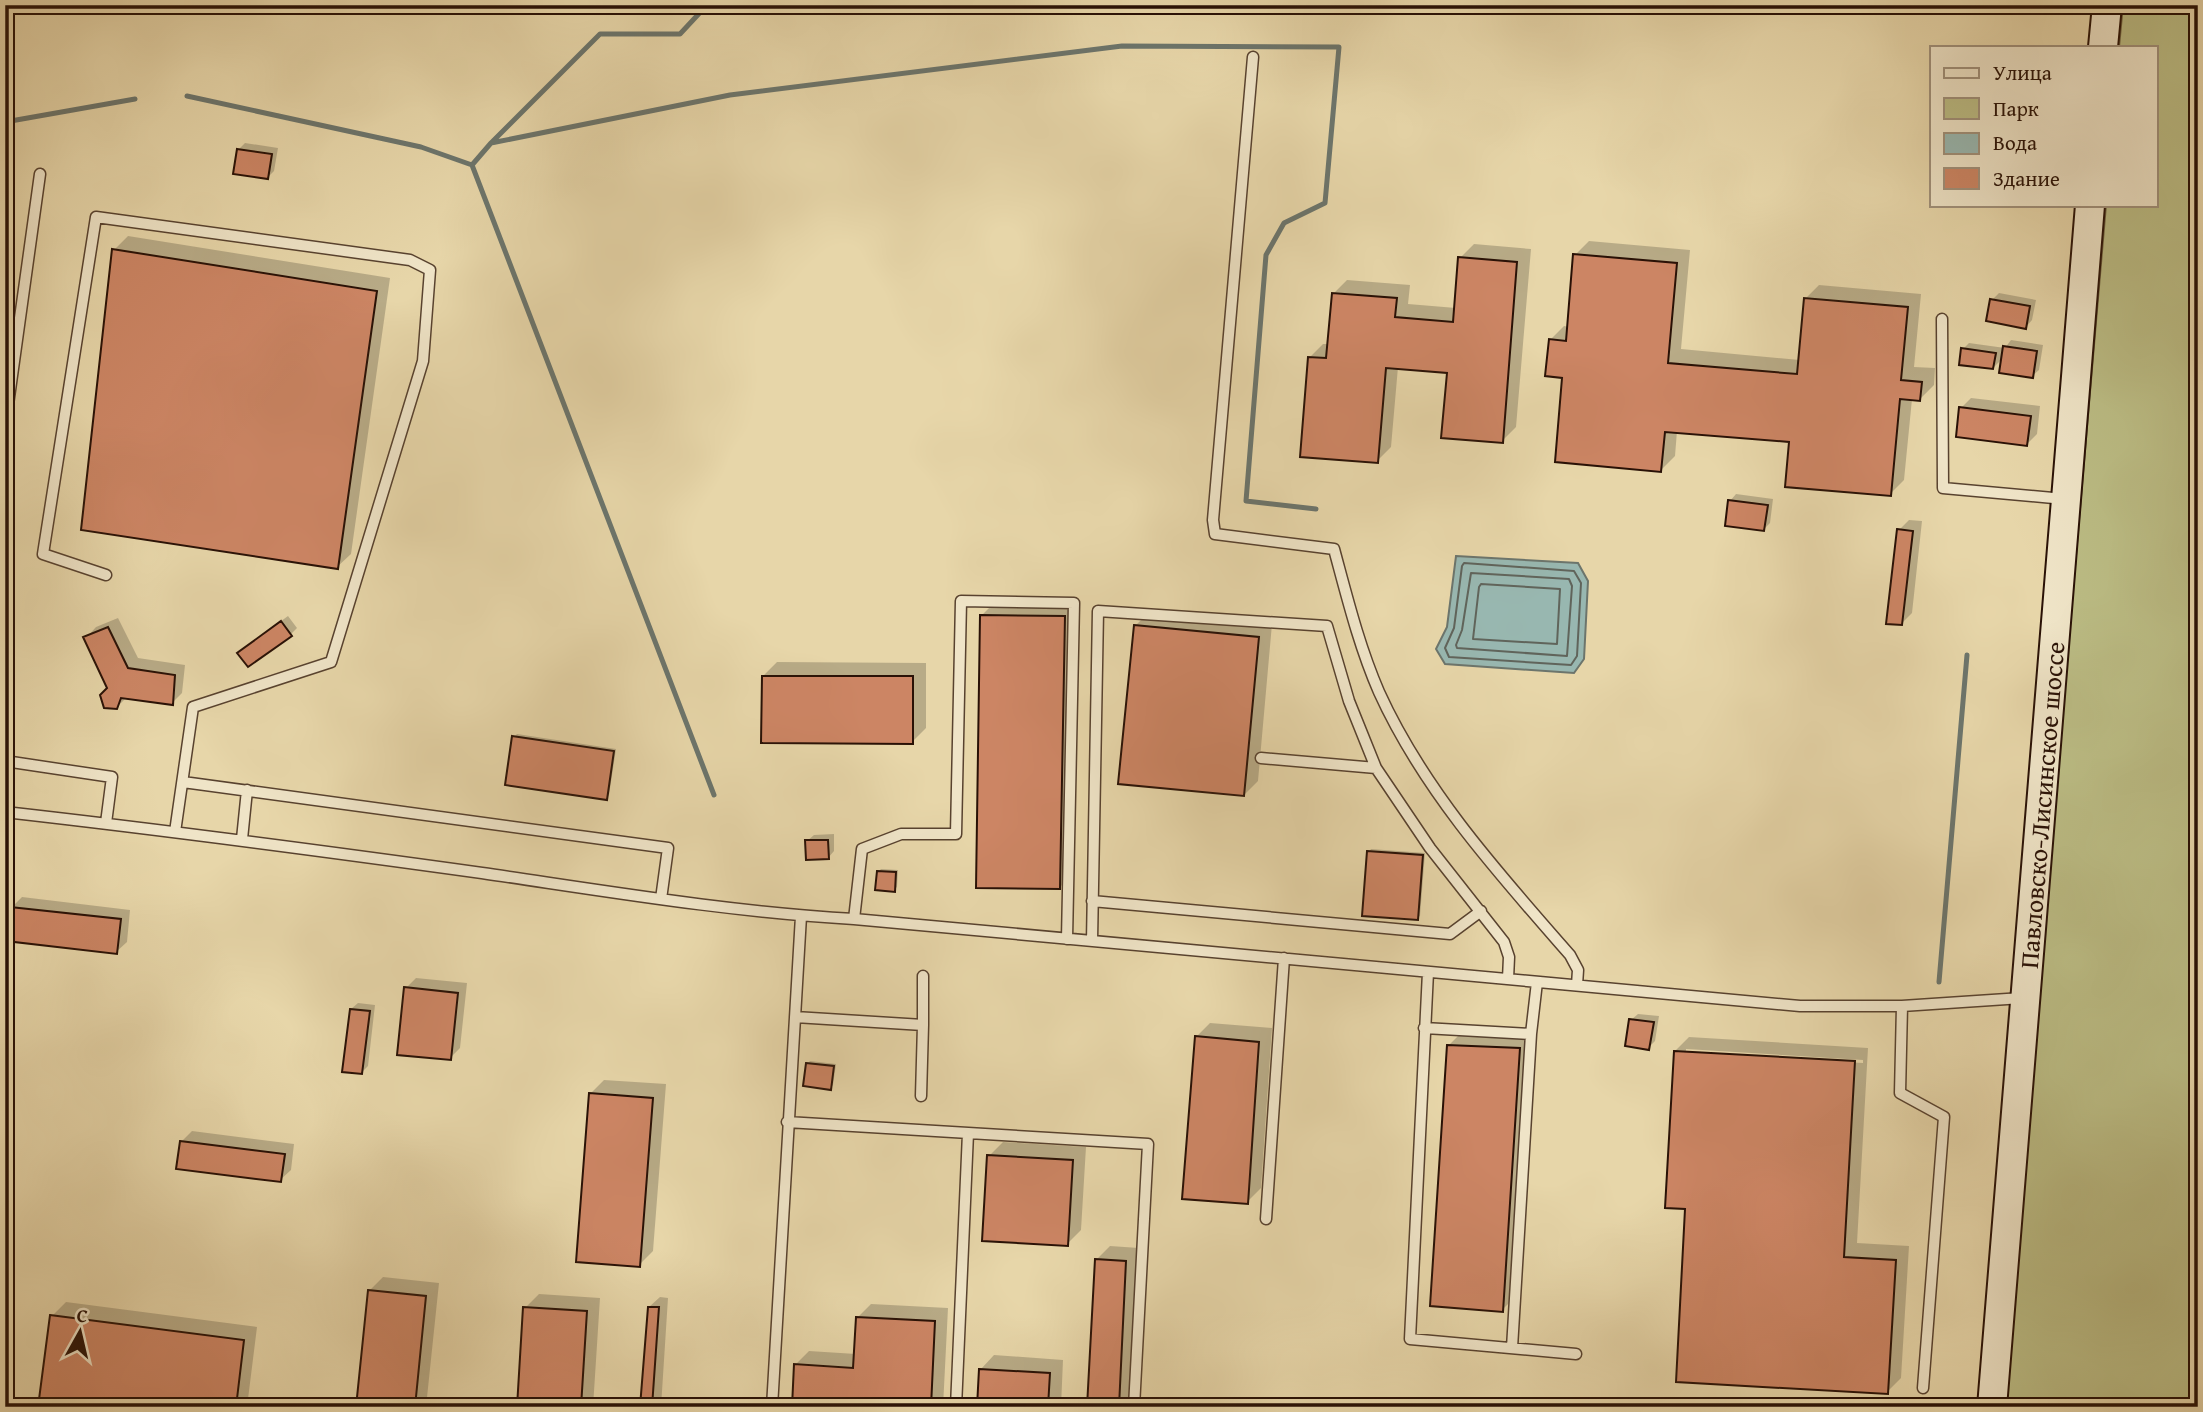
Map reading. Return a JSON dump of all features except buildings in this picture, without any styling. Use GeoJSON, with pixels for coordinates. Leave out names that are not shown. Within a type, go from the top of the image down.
{"type":"FeatureCollection","features":[{"type":"Feature","properties":{"kind":"main road"},"geometry":{"type":"LineString","coordinates":[[2103,46],[2107,5]]}},
{"type":"Feature","properties":{"kind":"main road","name":"Павловско-Лисинское шоссе"},"geometry":{"type":"LineString","coordinates":[[1992,1407],[2090,206]]}},
{"type":"Feature","properties":{"kind":"lane"},"geometry":{"type":"LineString","coordinates":[[1253,57],[1213,520],[1215,534],[1334,549],[1357,635],[1380,692],[1415,759],[1453,814],[1570,955],[1578,970],[1577,985]]}},
{"type":"Feature","properties":{"kind":"lane"},"geometry":{"type":"LineString","coordinates":[[5,426],[40,174]]}},
{"type":"Feature","properties":{"kind":"lane"},"geometry":{"type":"LineString","coordinates":[[106,575],[43,554],[96,217],[410,260],[430,271],[423,361],[331,662],[193,707],[175,832]]}},
{"type":"Feature","properties":{"kind":"lane"},"geometry":{"type":"LineString","coordinates":[[1942,319],[1943,488],[2065,499]]}},
{"type":"Feature","properties":{"kind":"lane"},"geometry":{"type":"LineString","coordinates":[[854,919],[862,849],[901,834],[956,834],[961,601],[1074,603],[1067,939]]}},
{"type":"Feature","properties":{"kind":"lane"},"geometry":{"type":"LineString","coordinates":[[1092,941],[1098,611],[1327,626],[1349,701],[1376,768],[1430,848],[1504,942],[1509,957],[1508,979]]}},
{"type":"Feature","properties":{"kind":"lane"},"geometry":{"type":"LineString","coordinates":[[1261,758],[1376,768]]}},
{"type":"Feature","properties":{"kind":"lane"},"geometry":{"type":"LineString","coordinates":[[5,761],[112,777],[106,823]]}},
{"type":"Feature","properties":{"kind":"lane"},"geometry":{"type":"LineString","coordinates":[[183,782],[668,848],[661,899]]}},
{"type":"Feature","properties":{"kind":"lane"},"geometry":{"type":"LineString","coordinates":[[242,839],[247,790]]}},
{"type":"Feature","properties":{"kind":"lane"},"geometry":{"type":"LineString","coordinates":[[5,812],[242,839],[661,899],[801,916],[1800,1006],[1902,1006],[2026,998]]}},
{"type":"Feature","properties":{"kind":"lane"},"geometry":{"type":"LineString","coordinates":[[1092,901],[1450,934],[1481,911]]}},
{"type":"Feature","properties":{"kind":"lane"},"geometry":{"type":"LineString","coordinates":[[772,1407],[801,916]]}},
{"type":"Feature","properties":{"kind":"lane"},"geometry":{"type":"LineString","coordinates":[[1266,1219],[1283,958]]}},
{"type":"Feature","properties":{"kind":"lane"},"geometry":{"type":"LineString","coordinates":[[1428,972],[1410,1339],[1576,1354]]}},
{"type":"Feature","properties":{"kind":"lane"},"geometry":{"type":"LineString","coordinates":[[920,1096],[923,976]]}},
{"type":"Feature","properties":{"kind":"lane"},"geometry":{"type":"LineString","coordinates":[[1512,1348],[1531,1034],[1537,982]]}},
{"type":"Feature","properties":{"kind":"lane"},"geometry":{"type":"LineString","coordinates":[[1902,1006],[1900,1093],[1944,1117],[1923,1388]]}},
{"type":"Feature","properties":{"kind":"lane"},"geometry":{"type":"LineString","coordinates":[[795,1017],[923,1025]]}},
{"type":"Feature","properties":{"kind":"lane"},"geometry":{"type":"LineString","coordinates":[[1424,1028],[1531,1034]]}},
{"type":"Feature","properties":{"kind":"lane"},"geometry":{"type":"LineString","coordinates":[[788,1122],[1148,1144],[1134,1407]]}},
{"type":"Feature","properties":{"kind":"lane"},"geometry":{"type":"LineString","coordinates":[[956,1407],[968,1133]]}},
{"type":"Feature","properties":{"kind":"green space"},"geometry":{"type":"Polygon","coordinates":[[[2123,5],[2198,5],[2198,1407],[2003,1407],[2106,206],[2158,206],[2158,46],[2119,46],[2123,5]]]}},
{"type":"Feature","properties":{"kind":"water"},"geometry":{"type":"Polygon","coordinates":[[[1456,556],[1578,563],[1588,581],[1584,659],[1574,673],[1445,664],[1436,649],[1447,627],[1456,556]]]}},
{"type":"Feature","properties":{"kind":"waterway"},"geometry":{"type":"LineString","coordinates":[[491,143],[600,34],[680,34],[707,5]]}},
{"type":"Feature","properties":{"kind":"waterway"},"geometry":{"type":"LineString","coordinates":[[714,795],[472,165],[491,143],[730,95],[1122,46],[1339,47],[1325,203],[1284,223],[1266,255],[1246,501],[1316,509]]}},
{"type":"Feature","properties":{"kind":"waterway"},"geometry":{"type":"LineString","coordinates":[[187,96],[421,147],[472,165]]}},
{"type":"Feature","properties":{"kind":"waterway"},"geometry":{"type":"LineString","coordinates":[[5,122],[135,99]]}},
{"type":"Feature","properties":{"kind":"waterway"},"geometry":{"type":"LineString","coordinates":[[1939,982],[1967,655]]}}]}
